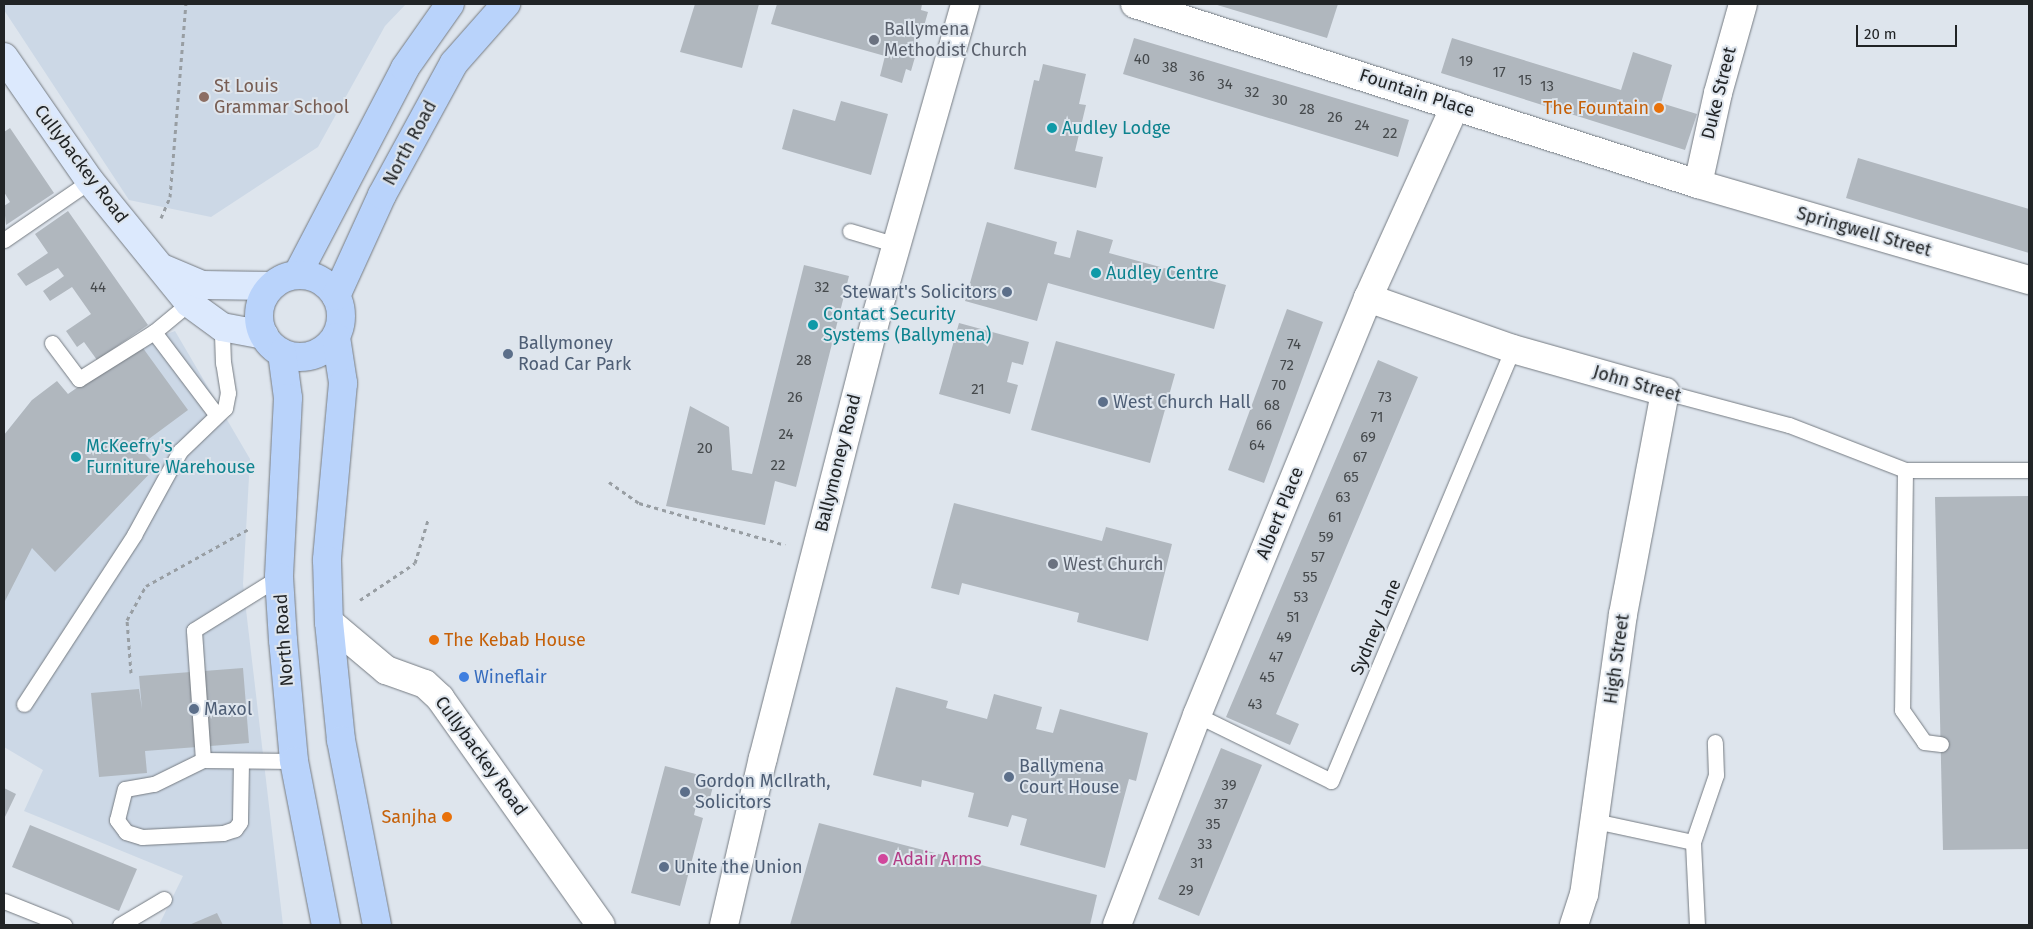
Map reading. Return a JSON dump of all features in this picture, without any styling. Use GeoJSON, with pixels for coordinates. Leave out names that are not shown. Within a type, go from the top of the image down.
{"type":"FeatureCollection","features":[{"type":"Feature","properties":{"kind":"main road"},"geometry":{"type":"LineString","coordinates":[[297,275],[405,68],[450,4]]}},
{"type":"Feature","properties":{"kind":"main road","name":"North Road"},"geometry":{"type":"LineString","coordinates":[[336,296],[378,203],[450,70],[506,4]]}},
{"type":"Feature","properties":{"kind":"main road","name":"Cullybackey Road"},"geometry":{"type":"LineString","coordinates":[[4,57],[90,181],[189,303],[222,328],[273,344]]}},
{"type":"Feature","properties":{"kind":"main road","name":"Cullybackey Road"},"geometry":{"type":"LineString","coordinates":[[155,259],[202,285],[271,286]]}},
{"type":"Feature","properties":{"kind":"main road"},"geometry":{"type":"LineString","coordinates":[[297,275],[320,280],[336,296],[341,323],[336,336],[328,346],[312,355],[294,356],[273,344],[259,309],[271,286],[297,275]]}},
{"type":"Feature","properties":{"kind":"main road"},"geometry":{"type":"LineString","coordinates":[[336,336],[343,383],[327,560],[329,622],[341,740],[377,925]]}},
{"type":"Feature","properties":{"kind":"main road","name":"North Road"},"geometry":{"type":"LineString","coordinates":[[273,344],[288,398],[279,577],[294,762],[326,925]]}},
{"type":"Feature","properties":{"kind":"street","name":"Ballymoney Road"},"geometry":{"type":"LineString","coordinates":[[724,925],[815,552],[897,245],[965,4]]}},
{"type":"Feature","properties":{"kind":"street","name":"Fountain Place"},"geometry":{"type":"LineString","coordinates":[[1135,4],[1698,184]]}},
{"type":"Feature","properties":{"kind":"street","name":"Duke Street"},"geometry":{"type":"LineString","coordinates":[[1698,184],[1718,93],[1743,4]]}},
{"type":"Feature","properties":{"kind":"street","name":"Albert Place"},"geometry":{"type":"LineString","coordinates":[[1117,925],[1196,715],[1368,298],[1455,106]]}},
{"type":"Feature","properties":{"kind":"street","name":"Springwell Street"},"geometry":{"type":"LineString","coordinates":[[1698,184],[2029,280]]}},
{"type":"Feature","properties":{"kind":"street","name":"John Street"},"geometry":{"type":"LineString","coordinates":[[1368,298],[1512,349],[1665,392]]}},
{"type":"Feature","properties":{"kind":"street","name":"High Street"},"geometry":{"type":"LineString","coordinates":[[1574,925],[1584,894],[1623,614],[1665,392]]}},
{"type":"Feature","properties":{"kind":"street","name":"Cullybackey Road"},"geometry":{"type":"LineString","coordinates":[[329,622],[386,670],[425,684],[440,698],[601,925]]}},
{"type":"Feature","properties":{"kind":"lane"},"geometry":{"type":"LineString","coordinates":[[4,240],[90,181]]}},
{"type":"Feature","properties":{"kind":"lane"},"geometry":{"type":"LineString","coordinates":[[850,231],[897,245]]}},
{"type":"Feature","properties":{"kind":"lane"},"geometry":{"type":"LineString","coordinates":[[52,343],[79,379],[154,332],[189,303]]}},
{"type":"Feature","properties":{"kind":"lane"},"geometry":{"type":"LineString","coordinates":[[24,704],[134,535],[180,451],[224,408],[228,398],[222,328]]}},
{"type":"Feature","properties":{"kind":"lane"},"geometry":{"type":"LineString","coordinates":[[154,332],[216,414]]}},
{"type":"Feature","properties":{"kind":"lane","name":"Sydney Lane"},"geometry":{"type":"LineString","coordinates":[[1196,715],[1331,782],[1512,349]]}},
{"type":"Feature","properties":{"kind":"lane","name":"John Street"},"geometry":{"type":"LineString","coordinates":[[1665,392],[1789,425],[1905,470]]}},
{"type":"Feature","properties":{"kind":"lane"},"geometry":{"type":"LineString","coordinates":[[1941,744],[1924,742],[1902,710],[1905,470],[2029,470]]}},
{"type":"Feature","properties":{"kind":"lane"},"geometry":{"type":"LineString","coordinates":[[202,760],[194,630],[279,577]]}},
{"type":"Feature","properties":{"kind":"lane"},"geometry":{"type":"LineString","coordinates":[[1697,925],[1693,842],[1716,775],[1714,742]]}},
{"type":"Feature","properties":{"kind":"lane"},"geometry":{"type":"LineString","coordinates":[[241,762],[240,822],[235,829],[222,834],[142,837],[126,832],[117,820],[125,788],[154,784],[202,760],[294,762]]}},
{"type":"Feature","properties":{"kind":"lane"},"geometry":{"type":"LineString","coordinates":[[1595,820],[1693,842]]}},
{"type":"Feature","properties":{"kind":"lane"},"geometry":{"type":"LineString","coordinates":[[120,925],[164,899]]}},
{"type":"Feature","properties":{"kind":"lane"},"geometry":{"type":"LineString","coordinates":[[4,901],[38,920],[64,925]]}},
{"type":"Feature","properties":{"kind":"path"},"geometry":{"type":"LineString","coordinates":[[155,259],[170,197],[186,4]]}},
{"type":"Feature","properties":{"kind":"path"},"geometry":{"type":"LineString","coordinates":[[609,482],[639,503],[761,540],[815,552]]}},
{"type":"Feature","properties":{"kind":"path"},"geometry":{"type":"LineString","coordinates":[[130,673],[127,620],[146,586],[283,510]]}},
{"type":"Feature","properties":{"kind":"path"},"geometry":{"type":"LineString","coordinates":[[329,622],[415,563],[428,520]]}},
{"type":"Feature","properties":{"kind":"shaded area","name":"St Louis Grammar School"},"geometry":{"type":"Polygon","coordinates":[[[4,4],[406,4],[385,26],[318,147],[211,217],[129,200],[4,10],[4,4]]]}},
{"type":"Feature","properties":{"kind":"shaded area"},"geometry":{"type":"Polygon","coordinates":[[[175,331],[250,459],[243,584],[283,925],[159,925],[183,876],[24,811],[43,770],[4,747],[4,435],[32,400],[68,394],[140,344],[175,331]]]}},
{"type":"Feature","properties":{"kind":"building"},"geometry":{"type":"Polygon","coordinates":[[[695,4],[759,4],[742,68],[680,52],[695,4]]]}},
{"type":"Feature","properties":{"kind":"building","name":"Ballymena Methodist Church"},"geometry":{"type":"Polygon","coordinates":[[[777,4],[922,4],[921,10],[928,12],[911,71],[906,69],[902,83],[880,76],[885,56],[771,24],[777,4]]]}},
{"type":"Feature","properties":{"kind":"building"},"geometry":{"type":"Polygon","coordinates":[[[1214,4],[1338,4],[1327,38],[1214,4]]]}},
{"type":"Feature","properties":{"kind":"building"},"geometry":{"type":"Polygon","coordinates":[[[1134,38],[1409,120],[1398,157],[1123,74],[1134,38]]]}},
{"type":"Feature","properties":{"kind":"building"},"geometry":{"type":"Polygon","coordinates":[[[1452,38],[1621,90],[1633,52],[1672,65],[1661,103],[1697,114],[1685,150],[1441,73],[1452,38]]]}},
{"type":"Feature","properties":{"kind":"building","name":"Audley Lodge"},"geometry":{"type":"Polygon","coordinates":[[[1043,64],[1086,74],[1079,104],[1086,105],[1075,151],[1103,157],[1096,188],[1014,169],[1034,80],[1039,81],[1043,64]]]}},
{"type":"Feature","properties":{"kind":"building"},"geometry":{"type":"Polygon","coordinates":[[[841,101],[888,114],[871,175],[782,149],[793,109],[835,121],[841,101]]]}},
{"type":"Feature","properties":{"kind":"building"},"geometry":{"type":"Polygon","coordinates":[[[10,128],[54,193],[6,225],[4,206],[10,202],[4,192],[4,132],[10,128]]]}},
{"type":"Feature","properties":{"kind":"building"},"geometry":{"type":"Polygon","coordinates":[[[1858,158],[2029,209],[2029,253],[1846,198],[1858,158]]]}},
{"type":"Feature","properties":{"kind":"building"},"geometry":{"type":"Polygon","coordinates":[[[68,211],[148,325],[97,360],[84,342],[77,347],[66,331],[91,314],[72,287],[50,301],[43,291],[64,276],[58,268],[26,286],[17,274],[48,253],[35,234],[68,211]]]}},
{"type":"Feature","properties":{"kind":"building","name":"Audley Centre"},"geometry":{"type":"Polygon","coordinates":[[[987,222],[1057,242],[1054,254],[1070,258],[1077,230],[1113,240],[1109,253],[1226,285],[1214,329],[1048,283],[1037,321],[965,301],[987,222]]]}},
{"type":"Feature","properties":{"kind":"building"},"geometry":{"type":"Polygon","coordinates":[[[804,265],[849,276],[796,487],[775,481],[765,525],[666,506],[690,406],[729,427],[732,470],[752,474],[804,265]]]}},
{"type":"Feature","properties":{"kind":"building"},"geometry":{"type":"Polygon","coordinates":[[[1287,309],[1323,322],[1264,483],[1228,470],[1287,309]]]}},
{"type":"Feature","properties":{"kind":"building"},"geometry":{"type":"Polygon","coordinates":[[[959,323],[1029,342],[1023,365],[1012,362],[1007,382],[1018,385],[1010,414],[939,394],[959,323]]]}},
{"type":"Feature","properties":{"kind":"building","name":"West Church Hall"},"geometry":{"type":"Polygon","coordinates":[[[1056,341],[1175,374],[1150,463],[1031,430],[1056,341]]]}},
{"type":"Feature","properties":{"kind":"building","name":"McKeefry's Furniture Warehouse"},"geometry":{"type":"Polygon","coordinates":[[[140,344],[188,410],[138,447],[157,466],[55,572],[32,548],[4,603],[4,435],[32,400],[57,381],[68,394],[140,344]]]}},
{"type":"Feature","properties":{"kind":"building"},"geometry":{"type":"Polygon","coordinates":[[[1378,360],[1418,377],[1276,714],[1299,724],[1290,745],[1226,717],[1378,360]]]}},
{"type":"Feature","properties":{"kind":"building"},"geometry":{"type":"Polygon","coordinates":[[[2029,496],[2029,849],[1943,850],[1935,497],[2029,496]]]}},
{"type":"Feature","properties":{"kind":"building","name":"West Church"},"geometry":{"type":"Polygon","coordinates":[[[954,503],[1102,541],[1106,527],[1172,544],[1148,641],[1077,622],[1079,613],[962,583],[959,595],[931,588],[954,503]]]}},
{"type":"Feature","properties":{"kind":"building","name":"Maxol"},"geometry":{"type":"Polygon","coordinates":[[[243,668],[249,743],[145,751],[147,773],[99,777],[91,693],[139,689],[142,709],[139,676],[243,668]]]}},
{"type":"Feature","properties":{"kind":"building","name":"Ballymena Court House"},"geometry":{"type":"Polygon","coordinates":[[[896,687],[948,701],[946,708],[987,719],[994,694],[1042,707],[1036,729],[1053,733],[1060,709],[1148,733],[1136,781],[1129,779],[1105,868],[1020,845],[1027,819],[1012,815],[1008,827],[968,817],[974,793],[922,780],[921,787],[873,775],[896,687]]]}},
{"type":"Feature","properties":{"kind":"building"},"geometry":{"type":"Polygon","coordinates":[[[1221,748],[1262,765],[1199,916],[1158,899],[1221,748]]]}},
{"type":"Feature","properties":{"kind":"building"},"geometry":{"type":"Polygon","coordinates":[[[665,766],[715,779],[707,809],[696,806],[694,815],[703,818],[680,906],[631,893],[665,766]]]}},
{"type":"Feature","properties":{"kind":"building"},"geometry":{"type":"Polygon","coordinates":[[[4,788],[16,794],[4,819],[4,788]]]}},
{"type":"Feature","properties":{"kind":"building","name":"Adair Arms"},"geometry":{"type":"Polygon","coordinates":[[[819,823],[1097,895],[1090,925],[790,925],[819,823]]]}},
{"type":"Feature","properties":{"kind":"building"},"geometry":{"type":"Polygon","coordinates":[[[30,825],[137,869],[119,911],[12,867],[30,825]]]}},
{"type":"Feature","properties":{"kind":"building"},"geometry":{"type":"Polygon","coordinates":[[[217,913],[223,925],[189,925],[217,913]]]}},
{"type":"Feature","properties":{"kind":"place","name":"Ballymena Methodist Church"},"geometry":{"type":"Point","coordinates":[874,40]}},
{"type":"Feature","properties":{"kind":"place","name":"St Louis Grammar School"},"geometry":{"type":"Point","coordinates":[204,97]}},
{"type":"Feature","properties":{"kind":"place","name":"The Fountain"},"geometry":{"type":"Point","coordinates":[1659,108]}},
{"type":"Feature","properties":{"kind":"place","name":"Audley Lodge"},"geometry":{"type":"Point","coordinates":[1052,128]}},
{"type":"Feature","properties":{"kind":"place","name":"Audley Centre"},"geometry":{"type":"Point","coordinates":[1096,273]}},
{"type":"Feature","properties":{"kind":"place","name":"Stewart's Solicitors"},"geometry":{"type":"Point","coordinates":[1007,292]}},
{"type":"Feature","properties":{"kind":"place","name":"Contact Security Systems (Ballymena)"},"geometry":{"type":"Point","coordinates":[813,325]}},
{"type":"Feature","properties":{"kind":"place","name":"Ballymoney Road Car Park"},"geometry":{"type":"Point","coordinates":[508,354]}},
{"type":"Feature","properties":{"kind":"place","name":"West Church Hall"},"geometry":{"type":"Point","coordinates":[1103,402]}},
{"type":"Feature","properties":{"kind":"place","name":"McKeefry's Furniture Warehouse"},"geometry":{"type":"Point","coordinates":[76,457]}},
{"type":"Feature","properties":{"kind":"place","name":"West Church"},"geometry":{"type":"Point","coordinates":[1053,564]}},
{"type":"Feature","properties":{"kind":"place","name":"The Kebab House"},"geometry":{"type":"Point","coordinates":[434,640]}},
{"type":"Feature","properties":{"kind":"place","name":"Wineflair"},"geometry":{"type":"Point","coordinates":[464,677]}},
{"type":"Feature","properties":{"kind":"place","name":"Maxol"},"geometry":{"type":"Point","coordinates":[194,709]}},
{"type":"Feature","properties":{"kind":"place","name":"Ballymena Court House"},"geometry":{"type":"Point","coordinates":[1009,777]}},
{"type":"Feature","properties":{"kind":"place","name":"Gordon McIlrath, Solicitors"},"geometry":{"type":"Point","coordinates":[685,792]}},
{"type":"Feature","properties":{"kind":"place","name":"Sanjha"},"geometry":{"type":"Point","coordinates":[447,817]}},
{"type":"Feature","properties":{"kind":"place","name":"Adair Arms"},"geometry":{"type":"Point","coordinates":[883,859]}},
{"type":"Feature","properties":{"kind":"place","name":"Unite the Union"},"geometry":{"type":"Point","coordinates":[664,867]}}]}
